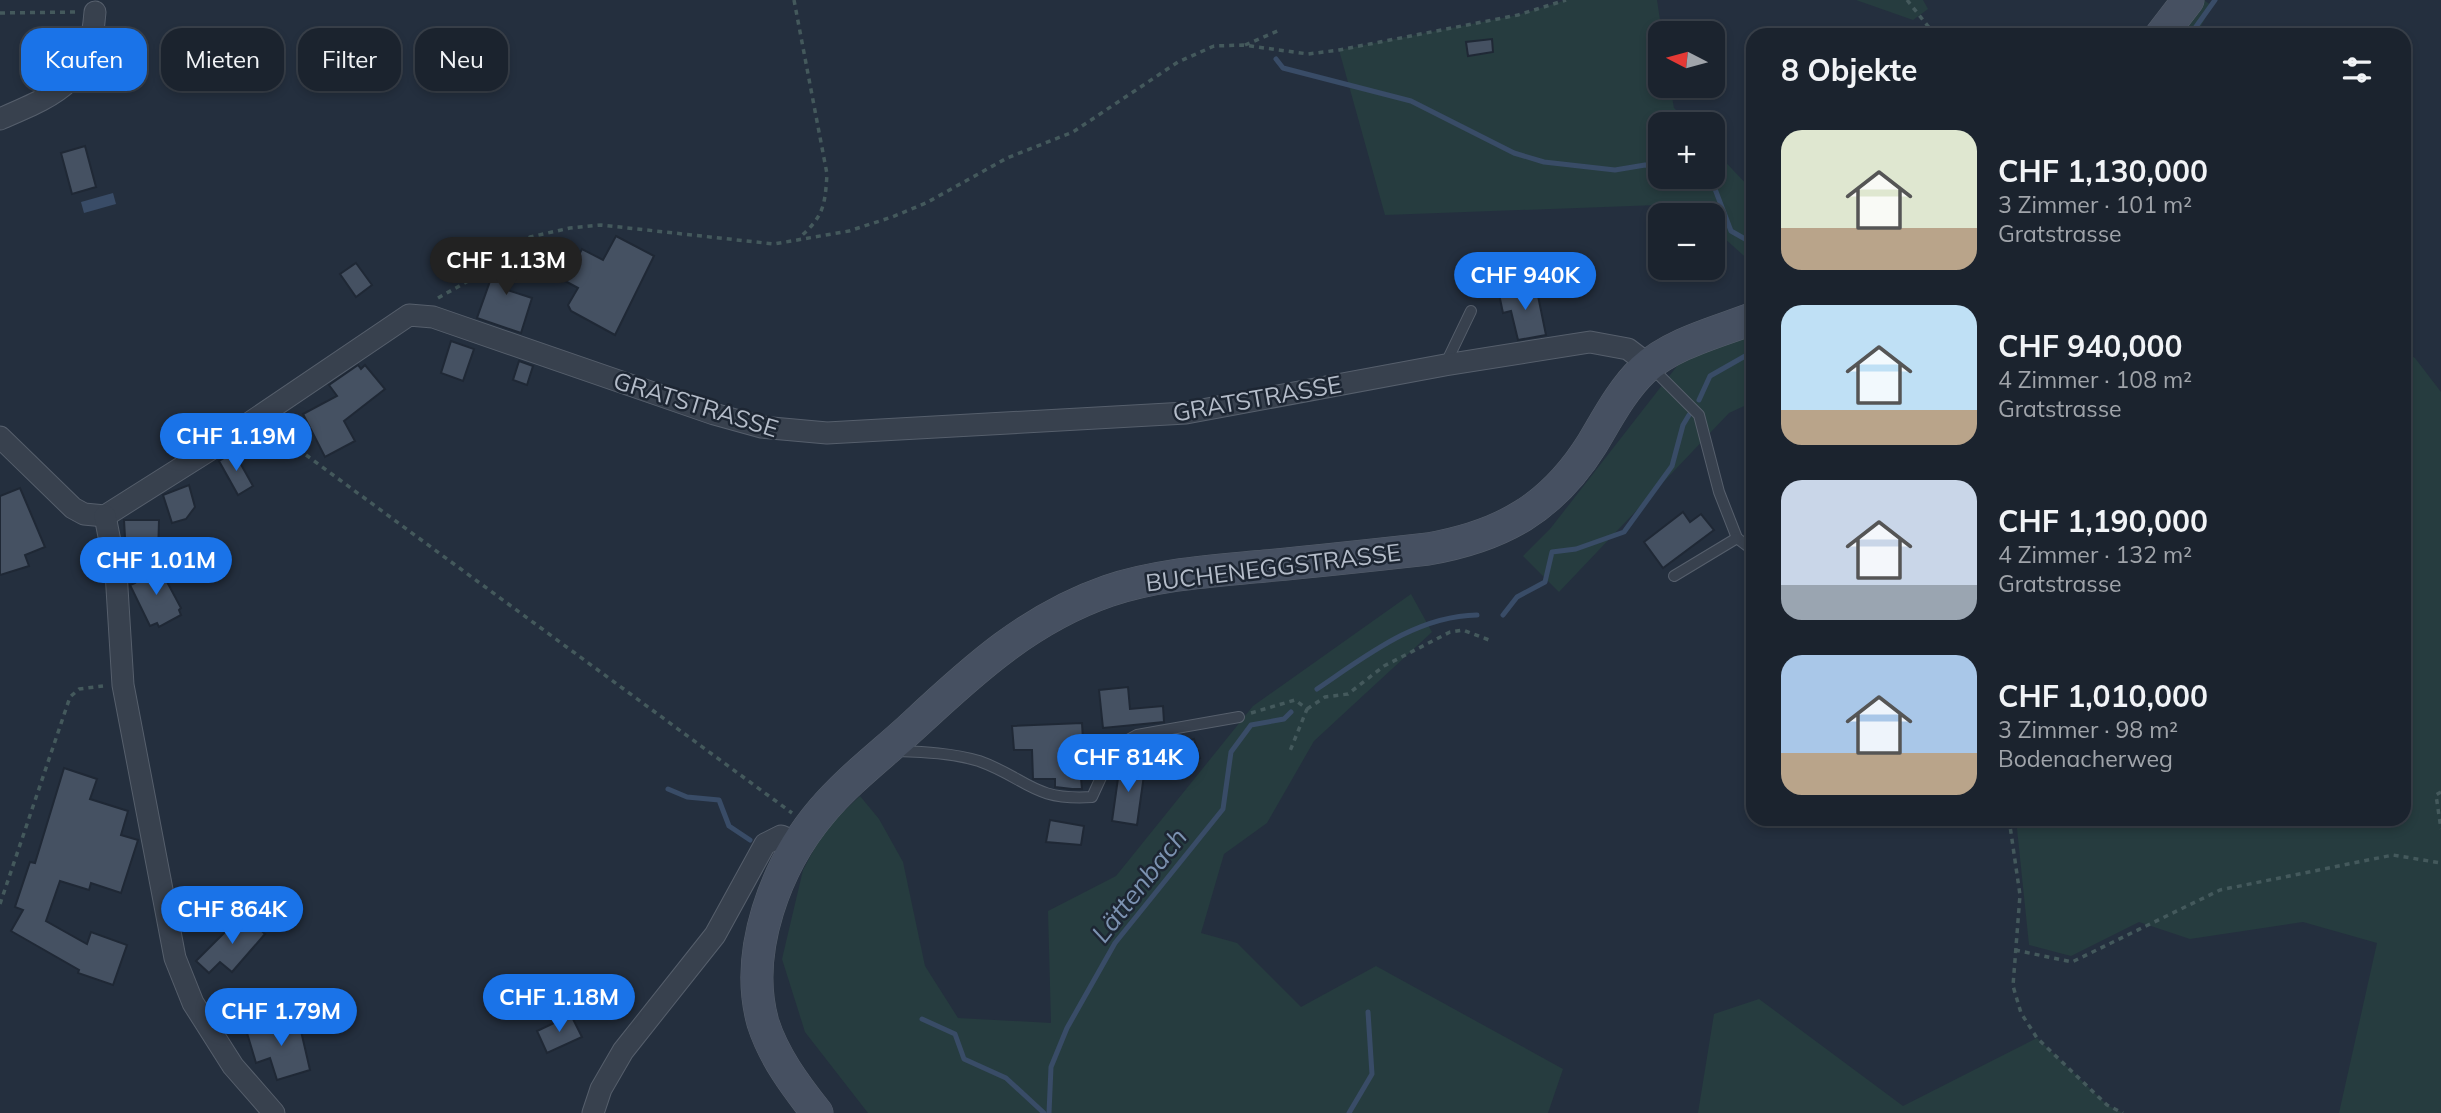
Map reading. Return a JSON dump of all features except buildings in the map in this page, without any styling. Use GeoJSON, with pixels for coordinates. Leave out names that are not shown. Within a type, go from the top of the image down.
{"type":"FeatureCollection","features":[{"type":"Feature","properties":{"kind":"street"},"geometry":{"type":"LineString","coordinates":[[2166,28],[2188,0]]}},
{"type":"Feature","properties":{"kind":"street"},"geometry":{"type":"LineString","coordinates":[[0,120],[54,96],[72,81],[84,63],[93,32],[95,12]]}},
{"type":"Feature","properties":{"kind":"street"},"geometry":{"type":"LineString","coordinates":[[0,437],[74,508],[84,514],[105,516],[211,449],[409,315]]}},
{"type":"Feature","properties":{"kind":"street","name":"GRATSTRASSE"},"geometry":{"type":"LineString","coordinates":[[409,315],[433,317],[714,414],[793,432],[827,433],[1186,413],[1445,365],[1590,342],[1628,349],[1648,365]]}},
{"type":"Feature","properties":{"kind":"street","name":"BUCHENEGGSTRASSE"},"geometry":{"type":"LineString","coordinates":[[817,1113],[792,1080],[771,1044],[758,990],[759,958],[766,918],[777,885],[803,835],[840,792],[1003,645],[1050,616],[1111,590],[1188,574],[1428,549],[1465,541],[1510,524],[1538,508],[1559,488],[1580,463],[1621,396],[1648,365],[1672,350],[1746,321]]}},
{"type":"Feature","properties":{"kind":"street"},"geometry":{"type":"LineString","coordinates":[[105,516],[116,572],[123,685],[181,978],[193,1003],[233,1066],[274,1113]]}},
{"type":"Feature","properties":{"kind":"street"},"geometry":{"type":"LineString","coordinates":[[593,1113],[601,1089],[623,1051],[715,935],[765,844],[781,836],[803,835]]}},
{"type":"Feature","properties":{"kind":"lane"},"geometry":{"type":"LineString","coordinates":[[1445,365],[1471,311]]}},
{"type":"Feature","properties":{"kind":"lane"},"geometry":{"type":"LineString","coordinates":[[1648,365],[1699,415],[1719,492],[1737,538],[1746,545]]}},
{"type":"Feature","properties":{"kind":"lane"},"geometry":{"type":"LineString","coordinates":[[1674,576],[1737,538]]}},
{"type":"Feature","properties":{"kind":"lane"},"geometry":{"type":"LineString","coordinates":[[887,750],[938,753],[979,761],[1046,795],[1092,797],[1115,747],[1137,735],[1238,717]]}},
{"type":"Feature","properties":{"kind":"path"},"geometry":{"type":"LineString","coordinates":[[794,0],[827,174],[825,203],[817,222],[799,239]]}},
{"type":"Feature","properties":{"kind":"path"},"geometry":{"type":"LineString","coordinates":[[409,315],[484,271],[514,244],[570,228],[601,225],[774,244],[849,231],[926,203],[1007,158],[1073,132],[1178,62],[1214,46],[1243,45],[1308,54],[1339,50],[1518,15],[1566,0]]}},
{"type":"Feature","properties":{"kind":"path"},"geometry":{"type":"LineString","coordinates":[[1907,0],[1929,28]]}},
{"type":"Feature","properties":{"kind":"path"},"geometry":{"type":"LineString","coordinates":[[0,13],[95,12]]}},
{"type":"Feature","properties":{"kind":"path"},"geometry":{"type":"LineString","coordinates":[[1243,45],[1280,30]]}},
{"type":"Feature","properties":{"kind":"path"},"geometry":{"type":"LineString","coordinates":[[306,455],[769,794],[803,835]]}},
{"type":"Feature","properties":{"kind":"path"},"geometry":{"type":"LineString","coordinates":[[1290,751],[1307,709],[1325,697],[1348,694],[1384,666],[1450,632],[1463,631],[1489,640]]}},
{"type":"Feature","properties":{"kind":"path"},"geometry":{"type":"LineString","coordinates":[[0,904],[70,697],[89,686],[123,685]]}},
{"type":"Feature","properties":{"kind":"path"},"geometry":{"type":"LineString","coordinates":[[1238,717],[1295,700],[1307,709]]}},
{"type":"Feature","properties":{"kind":"path"},"geometry":{"type":"LineString","coordinates":[[2441,792],[2436,795],[2441,829]]}},
{"type":"Feature","properties":{"kind":"path"},"geometry":{"type":"LineString","coordinates":[[2010,826],[2020,895],[2013,986],[2021,1013],[2032,1030],[2107,1105],[2123,1113]]}},
{"type":"Feature","properties":{"kind":"path"},"geometry":{"type":"LineString","coordinates":[[2015,950],[2072,962],[2220,890],[2393,855],[2441,863]]}},
{"type":"Feature","properties":{"kind":"green space"},"geometry":{"type":"Polygon","coordinates":[[[1566,0],[1657,0],[1660,21],[1648,21],[1648,98],[1672,98],[1674,108],[1678,112],[1648,112],[1648,189],[1725,189],[1725,162],[1746,184],[1746,258],[1725,239],[1725,203],[1648,203],[1648,205],[1385,215],[1339,50],[1518,15],[1566,0]]]}},
{"type":"Feature","properties":{"kind":"green space"},"geometry":{"type":"Polygon","coordinates":[[[1856,0],[1923,0],[1928,9],[1913,20],[1856,0]]]}},
{"type":"Feature","properties":{"kind":"green space"},"geometry":{"type":"Polygon","coordinates":[[[2204,0],[2212,6],[2200,28],[2182,28],[2204,0]]]}},
{"type":"Feature","properties":{"kind":"green space"},"geometry":{"type":"Polygon","coordinates":[[[1746,329],[1746,405],[1729,413],[1559,592],[1523,556],[1550,529],[1688,352],[1746,329]]]}},
{"type":"Feature","properties":{"kind":"green space"},"geometry":{"type":"Polygon","coordinates":[[[2411,356],[2415,358],[2441,392],[2441,1113],[2339,1113],[2377,943],[2303,922],[2190,939],[2139,922],[2071,956],[2029,945],[2017,826],[2411,826],[2411,356]]]}},
{"type":"Feature","properties":{"kind":"green space"},"geometry":{"type":"Polygon","coordinates":[[[1411,594],[1432,632],[1314,741],[1267,823],[1224,854],[1201,933],[1237,943],[1301,1007],[1376,966],[1563,1069],[1548,1113],[868,1113],[805,1032],[782,959],[803,870],[825,829],[860,796],[879,819],[903,862],[925,966],[958,1018],[1051,1023],[1048,911],[1116,876],[1253,706],[1411,594]]]}},
{"type":"Feature","properties":{"kind":"green space"},"geometry":{"type":"Polygon","coordinates":[[[1759,999],[1903,1106],[2037,1038],[2107,1105],[2123,1113],[1698,1113],[1714,1014],[1759,999]]]}},
{"type":"Feature","properties":{"kind":"water"},"geometry":{"type":"Polygon","coordinates":[[[113,193],[116,204],[84,213],[81,202],[113,193]]]}},
{"type":"Feature","properties":{"kind":"waterway","name":"Lättenbach"},"geometry":{"type":"LineString","coordinates":[[2195,28],[2215,0]]}},
{"type":"Feature","properties":{"kind":"waterway"},"geometry":{"type":"LineString","coordinates":[[1276,59],[1283,68],[1411,101],[1514,153],[1544,162],[1615,170],[1648,166]]}},
{"type":"Feature","properties":{"kind":"waterway"},"geometry":{"type":"LineString","coordinates":[[1715,189],[1731,231],[1746,239]]}},
{"type":"Feature","properties":{"kind":"waterway","name":"Lättenbach"},"geometry":{"type":"LineString","coordinates":[[1699,400],[1710,376],[1746,356]]}},
{"type":"Feature","properties":{"kind":"waterway","name":"Lättenbach"},"geometry":{"type":"LineString","coordinates":[[1503,615],[1517,597],[1545,582],[1552,552],[1576,549],[1624,532],[1672,466],[1683,425],[1689,415]]}},
{"type":"Feature","properties":{"kind":"waterway","name":"Lättenbach"},"geometry":{"type":"LineString","coordinates":[[1317,689],[1373,651],[1412,630],[1433,622],[1477,615]]}},
{"type":"Feature","properties":{"kind":"waterway","name":"Lättenbach"},"geometry":{"type":"LineString","coordinates":[[1049,1113],[1051,1067],[1067,1028],[1115,943],[1223,809],[1231,752],[1251,725],[1284,719],[1291,712]]}},
{"type":"Feature","properties":{"kind":"waterway"},"geometry":{"type":"LineString","coordinates":[[668,789],[687,797],[719,800],[729,826],[750,840]]}},
{"type":"Feature","properties":{"kind":"waterway"},"geometry":{"type":"LineString","coordinates":[[1349,1113],[1372,1074],[1368,1012]]}},
{"type":"Feature","properties":{"kind":"waterway"},"geometry":{"type":"LineString","coordinates":[[922,1019],[955,1034],[964,1059],[1006,1078],[1044,1113]]}}]}
